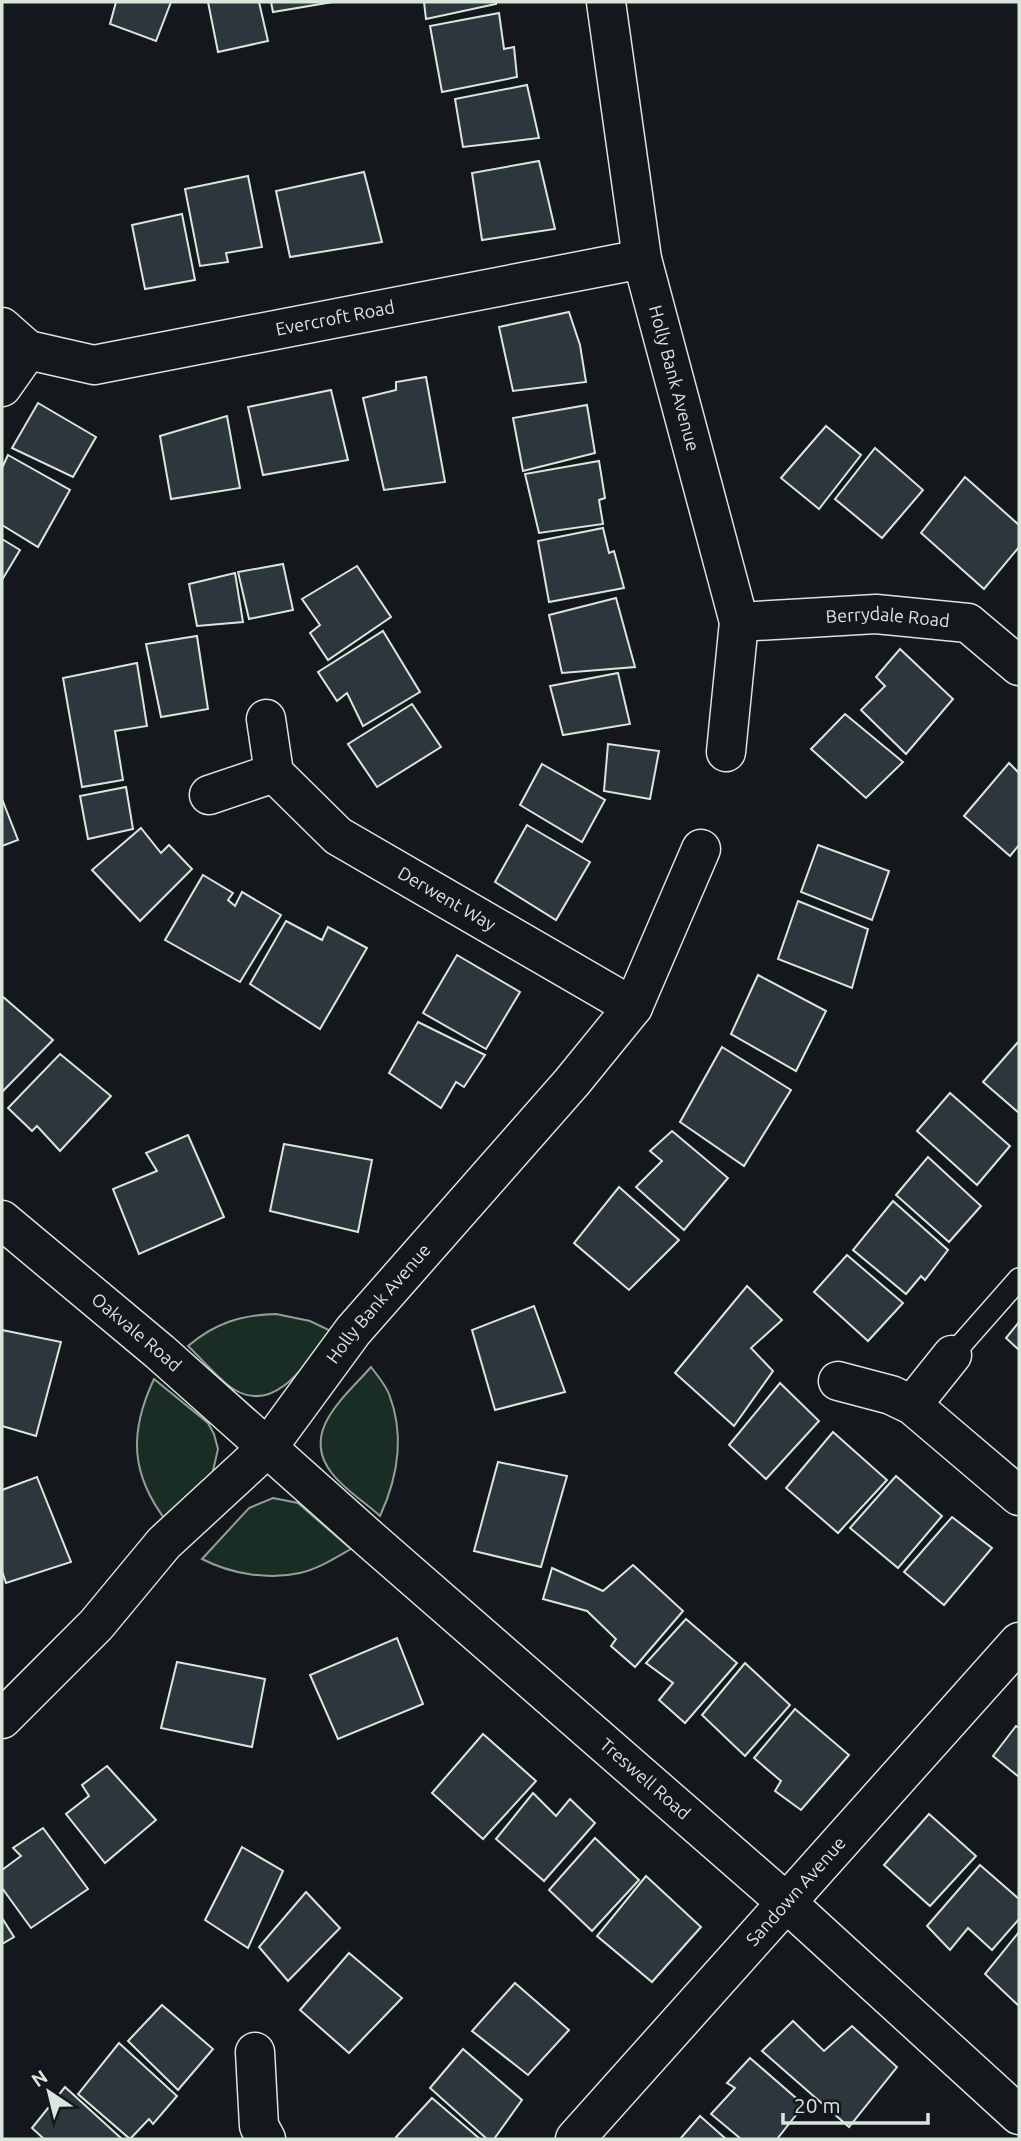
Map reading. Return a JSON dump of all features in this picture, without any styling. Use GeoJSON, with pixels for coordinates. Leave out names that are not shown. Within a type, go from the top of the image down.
{"type":"FeatureCollection","features":[{"type":"Feature","properties":{"kind":"street","name":"Holly Bank Avenue"},"geometry":{"type":"LineString","coordinates":[[606,2],[642,259],[739,622],[726,752]]}},
{"type":"Feature","properties":{"kind":"street","name":"Evercroft Road"},"geometry":{"type":"LineString","coordinates":[[2,387],[15,338],[94,365],[642,259]]}},
{"type":"Feature","properties":{"kind":"street","name":"Berrydale Road"},"geometry":{"type":"LineString","coordinates":[[739,622],[876,614],[968,622],[1019,666]]}},
{"type":"Feature","properties":{"kind":"street"},"geometry":{"type":"LineString","coordinates":[[209,795],[274,773],[266,719]]}},
{"type":"Feature","properties":{"kind":"street","name":"Derwent Way"},"geometry":{"type":"LineString","coordinates":[[274,773],[338,836],[633,1007]]}},
{"type":"Feature","properties":{"kind":"street","name":"Holly Bank Avenue"},"geometry":{"type":"LineString","coordinates":[[2,1719],[96,1625],[164,1543],[268,1447],[353,1331],[572,1082],[633,1007],[701,849]]}},
{"type":"Feature","properties":{"kind":"street","name":"Oakvale Road"},"geometry":{"type":"LineString","coordinates":[[2,1220],[160,1352],[268,1447]]}},
{"type":"Feature","properties":{"kind":"street"},"geometry":{"type":"LineString","coordinates":[[912,1405],[951,1355]]}},
{"type":"Feature","properties":{"kind":"street"},"geometry":{"type":"LineString","coordinates":[[838,1381],[891,1395],[912,1405],[1019,1496]]}},
{"type":"Feature","properties":{"kind":"street","name":"Treswell Road"},"geometry":{"type":"LineString","coordinates":[[268,1447],[393,1560],[787,1903],[1019,2115]]}},
{"type":"Feature","properties":{"kind":"street","name":"Sandown Avenue"},"geometry":{"type":"LineString","coordinates":[[575,2139],[1019,1642]]}},
{"type":"Feature","properties":{"kind":"street"},"geometry":{"type":"LineString","coordinates":[[255,2052],[258,2137]]}},
{"type":"Feature","properties":{"kind":"lane"},"geometry":{"type":"LineString","coordinates":[[951,1355],[1019,1279]]}},
{"type":"Feature","properties":{"kind":"green space"},"geometry":{"type":"Polygon","coordinates":[[[276,1314],[310,1321],[331,1331],[291,1380],[265,1395],[251,1396],[235,1390],[188,1346],[208,1331],[229,1322],[251,1316],[276,1314]]]}},
{"type":"Feature","properties":{"kind":"green space"},"geometry":{"type":"Polygon","coordinates":[[[371,1367],[389,1394],[398,1440],[395,1471],[380,1516],[331,1472],[323,1457],[321,1443],[323,1429],[330,1415],[371,1367]]]}},
{"type":"Feature","properties":{"kind":"green space"},"geometry":{"type":"Polygon","coordinates":[[[154,1379],[208,1423],[218,1449],[212,1475],[167,1522],[146,1487],[137,1452],[140,1417],[154,1379]]]}},
{"type":"Feature","properties":{"kind":"green space"},"geometry":{"type":"Polygon","coordinates":[[[273,1498],[298,1503],[351,1549],[307,1571],[275,1576],[237,1572],[202,1559],[249,1508],[273,1498]]]}},
{"type":"Feature","properties":{"kind":"building"},"geometry":{"type":"Polygon","coordinates":[[[116,2],[171,2],[156,41],[110,24],[116,2]]]}},
{"type":"Feature","properties":{"kind":"building"},"geometry":{"type":"Polygon","coordinates":[[[208,2],[259,2],[268,41],[218,52],[208,2]]]}},
{"type":"Feature","properties":{"kind":"building"},"geometry":{"type":"Polygon","coordinates":[[[271,2],[333,2],[273,12],[271,2]]]}},
{"type":"Feature","properties":{"kind":"building"},"geometry":{"type":"Polygon","coordinates":[[[424,2],[496,2],[496,4],[426,19],[424,2]]]}},
{"type":"Feature","properties":{"kind":"building"},"geometry":{"type":"Polygon","coordinates":[[[499,13],[504,49],[514,47],[517,77],[442,92],[430,26],[499,13]]]}},
{"type":"Feature","properties":{"kind":"building"},"geometry":{"type":"Polygon","coordinates":[[[527,85],[539,138],[463,147],[455,99],[527,85]]]}},
{"type":"Feature","properties":{"kind":"building"},"geometry":{"type":"Polygon","coordinates":[[[539,161],[555,229],[482,240],[472,173],[539,161]]]}},
{"type":"Feature","properties":{"kind":"building"},"geometry":{"type":"Polygon","coordinates":[[[364,172],[382,242],[290,257],[276,191],[364,172]]]}},
{"type":"Feature","properties":{"kind":"building"},"geometry":{"type":"Polygon","coordinates":[[[248,176],[262,247],[226,253],[228,262],[200,266],[185,189],[248,176]]]}},
{"type":"Feature","properties":{"kind":"building"},"geometry":{"type":"Polygon","coordinates":[[[182,214],[195,280],[145,289],[132,225],[182,214]]]}},
{"type":"Feature","properties":{"kind":"building"},"geometry":{"type":"Polygon","coordinates":[[[569,312],[580,345],[586,382],[513,391],[499,327],[569,312]]]}},
{"type":"Feature","properties":{"kind":"building"},"geometry":{"type":"Polygon","coordinates":[[[426,377],[445,482],[384,490],[363,398],[396,390],[396,382],[426,377]]]}},
{"type":"Feature","properties":{"kind":"building"},"geometry":{"type":"Polygon","coordinates":[[[331,390],[348,460],[263,475],[248,407],[331,390]]]}},
{"type":"Feature","properties":{"kind":"building"},"geometry":{"type":"Polygon","coordinates":[[[38,403],[96,437],[73,477],[12,448],[38,403]]]}},
{"type":"Feature","properties":{"kind":"building"},"geometry":{"type":"Polygon","coordinates":[[[587,405],[595,453],[523,471],[513,418],[587,405]]]}},
{"type":"Feature","properties":{"kind":"building"},"geometry":{"type":"Polygon","coordinates":[[[227,416],[240,488],[171,499],[160,436],[227,416]]]}},
{"type":"Feature","properties":{"kind":"building"},"geometry":{"type":"Polygon","coordinates":[[[826,426],[861,455],[819,509],[781,478],[826,426]]]}},
{"type":"Feature","properties":{"kind":"building"},"geometry":{"type":"Polygon","coordinates":[[[875,448],[923,490],[882,538],[835,499],[875,448]]]}},
{"type":"Feature","properties":{"kind":"building"},"geometry":{"type":"Polygon","coordinates":[[[8,455],[70,490],[38,547],[2,525],[2,468],[8,455]]]}},
{"type":"Feature","properties":{"kind":"building"},"geometry":{"type":"Polygon","coordinates":[[[599,461],[605,498],[599,500],[603,524],[539,533],[525,474],[599,461]]]}},
{"type":"Feature","properties":{"kind":"building"},"geometry":{"type":"Polygon","coordinates":[[[965,477],[1019,525],[1019,547],[984,589],[921,533],[965,477]]]}},
{"type":"Feature","properties":{"kind":"building"},"geometry":{"type":"Polygon","coordinates":[[[603,528],[609,553],[614,551],[624,588],[549,602],[538,541],[603,528]]]}},
{"type":"Feature","properties":{"kind":"building"},"geometry":{"type":"Polygon","coordinates":[[[2,539],[20,550],[2,580],[2,539]]]}},
{"type":"Feature","properties":{"kind":"building"},"geometry":{"type":"Polygon","coordinates":[[[283,564],[293,610],[249,619],[238,572],[283,564]]]}},
{"type":"Feature","properties":{"kind":"building"},"geometry":{"type":"Polygon","coordinates":[[[357,566],[391,617],[328,660],[310,633],[320,625],[302,599],[357,566]]]}},
{"type":"Feature","properties":{"kind":"building"},"geometry":{"type":"Polygon","coordinates":[[[235,573],[243,622],[197,626],[189,584],[235,573]]]}},
{"type":"Feature","properties":{"kind":"building"},"geometry":{"type":"Polygon","coordinates":[[[616,598],[635,667],[562,673],[549,615],[616,598]]]}},
{"type":"Feature","properties":{"kind":"building"},"geometry":{"type":"Polygon","coordinates":[[[383,631],[420,692],[363,726],[347,693],[337,701],[318,672],[383,631]]]}},
{"type":"Feature","properties":{"kind":"building"},"geometry":{"type":"Polygon","coordinates":[[[197,636],[208,709],[161,717],[146,644],[197,636]]]}},
{"type":"Feature","properties":{"kind":"building"},"geometry":{"type":"Polygon","coordinates":[[[900,649],[953,699],[906,754],[861,710],[885,686],[876,677],[900,649]]]}},
{"type":"Feature","properties":{"kind":"building"},"geometry":{"type":"Polygon","coordinates":[[[137,663],[147,726],[115,731],[123,780],[82,787],[63,678],[137,663]]]}},
{"type":"Feature","properties":{"kind":"building"},"geometry":{"type":"Polygon","coordinates":[[[618,673],[630,724],[563,735],[550,686],[618,673]]]}},
{"type":"Feature","properties":{"kind":"building"},"geometry":{"type":"Polygon","coordinates":[[[412,704],[441,747],[377,787],[348,744],[412,704]]]}},
{"type":"Feature","properties":{"kind":"building"},"geometry":{"type":"Polygon","coordinates":[[[845,714],[903,762],[866,798],[811,749],[845,714]]]}},
{"type":"Feature","properties":{"kind":"building"},"geometry":{"type":"Polygon","coordinates":[[[608,744],[659,751],[650,799],[604,791],[608,744]]]}},
{"type":"Feature","properties":{"kind":"building"},"geometry":{"type":"Polygon","coordinates":[[[1009,763],[1019,773],[1019,845],[1010,856],[964,816],[1009,763]]]}},
{"type":"Feature","properties":{"kind":"building"},"geometry":{"type":"Polygon","coordinates":[[[542,764],[605,800],[582,842],[520,805],[542,764]]]}},
{"type":"Feature","properties":{"kind":"building"},"geometry":{"type":"Polygon","coordinates":[[[126,787],[133,829],[88,839],[80,796],[126,787]]]}},
{"type":"Feature","properties":{"kind":"building"},"geometry":{"type":"Polygon","coordinates":[[[2,799],[18,840],[2,846],[2,799]]]}},
{"type":"Feature","properties":{"kind":"building"},"geometry":{"type":"Polygon","coordinates":[[[527,825],[590,862],[556,920],[495,882],[527,825]]]}},
{"type":"Feature","properties":{"kind":"building"},"geometry":{"type":"Polygon","coordinates":[[[141,828],[161,853],[169,845],[192,869],[140,921],[92,870],[141,828]]]}},
{"type":"Feature","properties":{"kind":"building"},"geometry":{"type":"Polygon","coordinates":[[[818,845],[889,871],[872,920],[801,892],[818,845]]]}},
{"type":"Feature","properties":{"kind":"building"},"geometry":{"type":"Polygon","coordinates":[[[203,875],[233,893],[228,900],[235,906],[242,892],[281,915],[240,982],[165,940],[203,875]]]}},
{"type":"Feature","properties":{"kind":"building"},"geometry":{"type":"Polygon","coordinates":[[[798,901],[868,929],[852,988],[778,959],[798,901]]]}},
{"type":"Feature","properties":{"kind":"building"},"geometry":{"type":"Polygon","coordinates":[[[286,921],[322,940],[328,927],[367,948],[320,1029],[250,984],[286,921]]]}},
{"type":"Feature","properties":{"kind":"building"},"geometry":{"type":"Polygon","coordinates":[[[457,955],[520,992],[486,1049],[423,1013],[457,955]]]}},
{"type":"Feature","properties":{"kind":"building"},"geometry":{"type":"Polygon","coordinates":[[[758,975],[826,1011],[796,1071],[731,1034],[758,975]]]}},
{"type":"Feature","properties":{"kind":"building"},"geometry":{"type":"Polygon","coordinates":[[[2,996],[53,1040],[2,1092],[2,996]]]}},
{"type":"Feature","properties":{"kind":"building"},"geometry":{"type":"Polygon","coordinates":[[[418,1022],[485,1055],[464,1087],[456,1082],[441,1108],[389,1073],[418,1022]]]}},
{"type":"Feature","properties":{"kind":"building"},"geometry":{"type":"Polygon","coordinates":[[[1019,1041],[1019,1113],[983,1082],[1019,1041]]]}},
{"type":"Feature","properties":{"kind":"building"},"geometry":{"type":"Polygon","coordinates":[[[722,1047],[791,1090],[744,1166],[680,1122],[722,1047]]]}},
{"type":"Feature","properties":{"kind":"building"},"geometry":{"type":"Polygon","coordinates":[[[60,1054],[111,1096],[60,1151],[37,1126],[32,1131],[8,1108],[60,1054]]]}},
{"type":"Feature","properties":{"kind":"building"},"geometry":{"type":"Polygon","coordinates":[[[950,1093],[1010,1146],[977,1185],[917,1131],[950,1093]]]}},
{"type":"Feature","properties":{"kind":"building"},"geometry":{"type":"Polygon","coordinates":[[[672,1131],[728,1178],[684,1230],[636,1187],[662,1161],[650,1151],[672,1131]]]}},
{"type":"Feature","properties":{"kind":"building"},"geometry":{"type":"Polygon","coordinates":[[[188,1135],[224,1217],[139,1254],[113,1189],[157,1171],[146,1153],[188,1135]]]}},
{"type":"Feature","properties":{"kind":"building"},"geometry":{"type":"Polygon","coordinates":[[[284,1144],[372,1160],[358,1232],[270,1211],[284,1144]]]}},
{"type":"Feature","properties":{"kind":"building"},"geometry":{"type":"Polygon","coordinates":[[[928,1157],[981,1206],[949,1242],[896,1195],[928,1157]]]}},
{"type":"Feature","properties":{"kind":"building"},"geometry":{"type":"Polygon","coordinates":[[[619,1187],[679,1240],[629,1290],[574,1243],[619,1187]]]}},
{"type":"Feature","properties":{"kind":"building"},"geometry":{"type":"Polygon","coordinates":[[[893,1201],[948,1250],[925,1280],[921,1276],[906,1294],[853,1250],[893,1201]]]}},
{"type":"Feature","properties":{"kind":"building"},"geometry":{"type":"Polygon","coordinates":[[[847,1255],[903,1303],[868,1341],[814,1292],[847,1255]]]}},
{"type":"Feature","properties":{"kind":"building"},"geometry":{"type":"Polygon","coordinates":[[[747,1286],[782,1320],[751,1348],[773,1371],[734,1426],[675,1373],[747,1286]]]}},
{"type":"Feature","properties":{"kind":"building"},"geometry":{"type":"Polygon","coordinates":[[[534,1306],[565,1392],[495,1410],[472,1330],[534,1306]]]}},
{"type":"Feature","properties":{"kind":"building"},"geometry":{"type":"Polygon","coordinates":[[[1019,1322],[1019,1350],[1006,1338],[1019,1322]]]}},
{"type":"Feature","properties":{"kind":"building"},"geometry":{"type":"Polygon","coordinates":[[[2,1330],[61,1342],[36,1436],[2,1426],[2,1330]]]}},
{"type":"Feature","properties":{"kind":"building"},"geometry":{"type":"Polygon","coordinates":[[[780,1383],[819,1421],[766,1479],[729,1445],[780,1383]]]}},
{"type":"Feature","properties":{"kind":"building"},"geometry":{"type":"Polygon","coordinates":[[[833,1432],[887,1480],[838,1533],[786,1488],[833,1432]]]}},
{"type":"Feature","properties":{"kind":"building"},"geometry":{"type":"Polygon","coordinates":[[[498,1462],[567,1476],[541,1567],[474,1551],[498,1462]]]}},
{"type":"Feature","properties":{"kind":"building"},"geometry":{"type":"Polygon","coordinates":[[[896,1476],[942,1516],[898,1568],[850,1528],[896,1476]]]}},
{"type":"Feature","properties":{"kind":"building"},"geometry":{"type":"Polygon","coordinates":[[[37,1477],[71,1562],[6,1583],[2,1571],[2,1490],[37,1477]]]}},
{"type":"Feature","properties":{"kind":"building"},"geometry":{"type":"Polygon","coordinates":[[[952,1517],[992,1548],[944,1605],[904,1572],[952,1517]]]}},
{"type":"Feature","properties":{"kind":"building"},"geometry":{"type":"Polygon","coordinates":[[[633,1565],[683,1611],[635,1667],[611,1646],[616,1639],[587,1611],[543,1599],[552,1568],[603,1591],[633,1565]]]}},
{"type":"Feature","properties":{"kind":"building"},"geometry":{"type":"Polygon","coordinates":[[[686,1619],[737,1663],[685,1723],[659,1700],[673,1683],[646,1663],[686,1619]]]}},
{"type":"Feature","properties":{"kind":"building"},"geometry":{"type":"Polygon","coordinates":[[[397,1638],[423,1704],[338,1739],[310,1675],[397,1638]]]}},
{"type":"Feature","properties":{"kind":"building"},"geometry":{"type":"Polygon","coordinates":[[[177,1662],[265,1679],[252,1747],[161,1728],[177,1662]]]}},
{"type":"Feature","properties":{"kind":"building"},"geometry":{"type":"Polygon","coordinates":[[[745,1663],[790,1705],[745,1756],[702,1715],[745,1663]]]}},
{"type":"Feature","properties":{"kind":"building"},"geometry":{"type":"Polygon","coordinates":[[[795,1709],[849,1755],[801,1810],[775,1791],[781,1781],[754,1758],[795,1709]]]}},
{"type":"Feature","properties":{"kind":"building"},"geometry":{"type":"Polygon","coordinates":[[[1016,1726],[1019,1728],[1019,1777],[993,1756],[1016,1726]]]}},
{"type":"Feature","properties":{"kind":"building"},"geometry":{"type":"Polygon","coordinates":[[[483,1734],[536,1781],[483,1839],[432,1793],[483,1734]]]}},
{"type":"Feature","properties":{"kind":"building"},"geometry":{"type":"Polygon","coordinates":[[[107,1766],[156,1820],[105,1863],[66,1814],[89,1796],[82,1785],[107,1766]]]}},
{"type":"Feature","properties":{"kind":"building"},"geometry":{"type":"Polygon","coordinates":[[[533,1793],[556,1816],[570,1799],[595,1823],[544,1881],[496,1839],[533,1793]]]}},
{"type":"Feature","properties":{"kind":"building"},"geometry":{"type":"Polygon","coordinates":[[[929,1814],[976,1856],[930,1906],[884,1865],[929,1814]]]}},
{"type":"Feature","properties":{"kind":"building"},"geometry":{"type":"Polygon","coordinates":[[[43,1828],[88,1889],[31,1928],[2,1888],[2,1870],[21,1856],[13,1848],[43,1828]]]}},
{"type":"Feature","properties":{"kind":"building"},"geometry":{"type":"Polygon","coordinates":[[[595,1838],[639,1880],[592,1931],[549,1890],[595,1838]]]}},
{"type":"Feature","properties":{"kind":"building"},"geometry":{"type":"Polygon","coordinates":[[[242,1847],[283,1871],[248,1948],[205,1920],[242,1847]]]}},
{"type":"Feature","properties":{"kind":"building"},"geometry":{"type":"Polygon","coordinates":[[[980,1865],[1019,1899],[1019,1919],[992,1950],[968,1928],[950,1950],[927,1926],[980,1865]]]}},
{"type":"Feature","properties":{"kind":"building"},"geometry":{"type":"Polygon","coordinates":[[[646,1876],[701,1927],[652,1982],[597,1936],[646,1876]]]}},
{"type":"Feature","properties":{"kind":"building"},"geometry":{"type":"Polygon","coordinates":[[[306,1892],[340,1928],[288,1981],[259,1947],[306,1892]]]}},
{"type":"Feature","properties":{"kind":"building"},"geometry":{"type":"Polygon","coordinates":[[[2,1918],[14,1937],[2,1944],[2,1918]]]}},
{"type":"Feature","properties":{"kind":"building"},"geometry":{"type":"Polygon","coordinates":[[[1019,1932],[1019,2006],[985,1974],[1019,1932]]]}},
{"type":"Feature","properties":{"kind":"building"},"geometry":{"type":"Polygon","coordinates":[[[349,1953],[402,1998],[349,2053],[300,2010],[349,1953]]]}},
{"type":"Feature","properties":{"kind":"building"},"geometry":{"type":"Polygon","coordinates":[[[515,1983],[569,2030],[528,2075],[472,2031],[515,1983]]]}},
{"type":"Feature","properties":{"kind":"building"},"geometry":{"type":"Polygon","coordinates":[[[162,2005],[213,2049],[178,2090],[128,2041],[162,2005]]]}},
{"type":"Feature","properties":{"kind":"building"},"geometry":{"type":"Polygon","coordinates":[[[793,2021],[824,2051],[852,2026],[897,2067],[849,2127],[762,2051],[793,2021]]]}},
{"type":"Feature","properties":{"kind":"building"},"geometry":{"type":"Polygon","coordinates":[[[119,2043],[177,2096],[153,2124],[149,2119],[130,2139],[78,2094],[119,2043]]]}},
{"type":"Feature","properties":{"kind":"building"},"geometry":{"type":"Polygon","coordinates":[[[463,2049],[522,2100],[494,2139],[487,2139],[430,2088],[463,2049]]]}},
{"type":"Feature","properties":{"kind":"building"},"geometry":{"type":"Polygon","coordinates":[[[750,2058],[804,2105],[777,2139],[741,2139],[711,2114],[735,2088],[727,2083],[750,2058]]]}},
{"type":"Feature","properties":{"kind":"building"},"geometry":{"type":"Polygon","coordinates":[[[65,2087],[122,2139],[44,2139],[32,2128],[65,2087]]]}},
{"type":"Feature","properties":{"kind":"building"},"geometry":{"type":"Polygon","coordinates":[[[432,2098],[480,2139],[396,2137],[432,2098]]]}},
{"type":"Feature","properties":{"kind":"building"},"geometry":{"type":"Polygon","coordinates":[[[700,2116],[726,2139],[680,2139],[700,2116]]]}}]}
